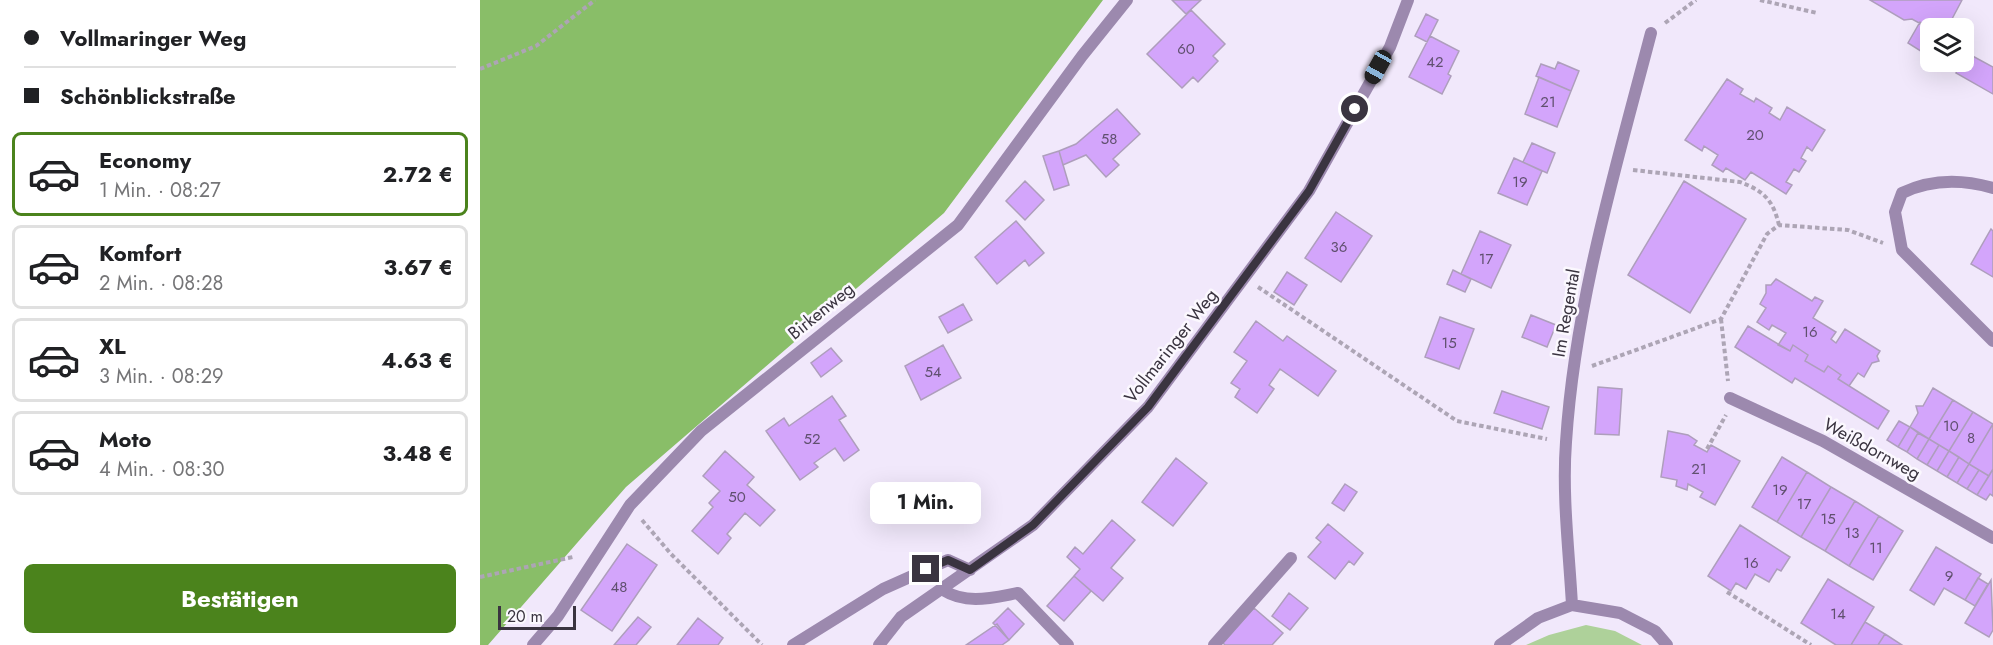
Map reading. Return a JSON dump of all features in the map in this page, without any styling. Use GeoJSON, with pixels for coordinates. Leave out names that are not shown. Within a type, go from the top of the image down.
{"type":"FeatureCollection","features":[{"type":"Feature","properties":{"kind":"street","name":"Birkenweg"},"geometry":{"type":"LineString","coordinates":[[533,645],[558,616],[630,505],[701,431],[958,225],[1082,56],[1127,0]]}},
{"type":"Feature","properties":{"kind":"street","name":"Vollmaringer Weg"},"geometry":{"type":"LineString","coordinates":[[879,645],[901,617],[943,590],[1033,525],[1148,407],[1246,279],[1309,191],[1390,47],[1408,0]]}},
{"type":"Feature","properties":{"kind":"street","name":"Im Regental"},"geometry":{"type":"LineString","coordinates":[[1572,605],[1566,443],[1574,372],[1587,294],[1615,168],[1651,33]]}},
{"type":"Feature","properties":{"kind":"street"},"geometry":{"type":"LineString","coordinates":[[1993,188],[1968,181],[1921,184],[1902,193],[1895,212],[1902,250],[1993,341]]}},
{"type":"Feature","properties":{"kind":"street","name":"Weißdornweg"},"geometry":{"type":"LineString","coordinates":[[1732,399],[1823,441],[1993,538]]}},
{"type":"Feature","properties":{"kind":"street"},"geometry":{"type":"LineString","coordinates":[[1214,645],[1291,558]]}},
{"type":"Feature","properties":{"kind":"street"},"geometry":{"type":"LineString","coordinates":[[793,645],[883,589],[948,560],[970,570]]}},
{"type":"Feature","properties":{"kind":"street"},"geometry":{"type":"LineString","coordinates":[[943,590],[956,598],[980,600],[1018,593],[1068,645]]}},
{"type":"Feature","properties":{"kind":"street"},"geometry":{"type":"LineString","coordinates":[[1500,645],[1538,618],[1572,605],[1620,613],[1655,631],[1667,645]]}},
{"type":"Feature","properties":{"kind":"path"},"geometry":{"type":"LineString","coordinates":[[480,69],[536,46],[595,0]]}},
{"type":"Feature","properties":{"kind":"path"},"geometry":{"type":"LineString","coordinates":[[1651,33],[1696,0]]}},
{"type":"Feature","properties":{"kind":"path"},"geometry":{"type":"LineString","coordinates":[[1760,0],[1817,13]]}},
{"type":"Feature","properties":{"kind":"path"},"geometry":{"type":"LineString","coordinates":[[1615,168],[1740,182],[1755,188],[1775,205],[1779,225]]}},
{"type":"Feature","properties":{"kind":"path"},"geometry":{"type":"LineString","coordinates":[[1707,449],[1732,399],[1721,319],[1767,234],[1779,225],[1848,230],[1902,250]]}},
{"type":"Feature","properties":{"kind":"path"},"geometry":{"type":"LineString","coordinates":[[1246,279],[1457,421],[1566,443]]}},
{"type":"Feature","properties":{"kind":"path"},"geometry":{"type":"LineString","coordinates":[[1574,372],[1721,319]]}},
{"type":"Feature","properties":{"kind":"path"},"geometry":{"type":"LineString","coordinates":[[630,505],[671,554],[762,645]]}},
{"type":"Feature","properties":{"kind":"path"},"geometry":{"type":"LineString","coordinates":[[480,577],[598,552]]}},
{"type":"Feature","properties":{"kind":"path"},"geometry":{"type":"LineString","coordinates":[[1727,592],[1811,645]]}},
{"type":"Feature","properties":{"kind":"green space"},"geometry":{"type":"Polygon","coordinates":[[[480,0],[1103,0],[944,213],[626,487],[488,645],[480,645],[480,0]]]}},
{"type":"Feature","properties":{"kind":"green space"},"geometry":{"type":"Polygon","coordinates":[[[1586,625],[1615,631],[1642,645],[1526,645],[1549,635],[1586,625]]]}},
{"type":"Feature","properties":{"kind":"building"},"geometry":{"type":"Polygon","coordinates":[[[1172,0],[1201,0],[1186,14],[1172,0]]]}},
{"type":"Feature","properties":{"kind":"building"},"geometry":{"type":"Polygon","coordinates":[[[1870,0],[1962,0],[1953,18],[1920,18],[1920,23],[1912,19],[1904,20],[1870,0]]]}},
{"type":"Feature","properties":{"kind":"building"},"geometry":{"type":"Polygon","coordinates":[[[1191,10],[1225,44],[1213,56],[1218,61],[1198,82],[1193,77],[1182,88],[1147,54],[1191,10]]]}},
{"type":"Feature","properties":{"kind":"building"},"geometry":{"type":"Polygon","coordinates":[[[1426,14],[1438,20],[1427,42],[1415,36],[1426,14]]]}},
{"type":"Feature","properties":{"kind":"building"},"geometry":{"type":"Polygon","coordinates":[[[1920,22],[1920,51],[1908,43],[1920,22]]]}},
{"type":"Feature","properties":{"kind":"building"},"geometry":{"type":"Polygon","coordinates":[[[1430,36],[1459,51],[1442,94],[1409,77],[1430,36]]]}},
{"type":"Feature","properties":{"kind":"building"},"geometry":{"type":"Polygon","coordinates":[[[1974,57],[1993,67],[1993,94],[1956,73],[1974,72],[1974,57]]]}},
{"type":"Feature","properties":{"kind":"building"},"geometry":{"type":"Polygon","coordinates":[[[1558,62],[1579,71],[1571,91],[1536,76],[1541,64],[1555,69],[1558,62]]]}},
{"type":"Feature","properties":{"kind":"building"},"geometry":{"type":"Polygon","coordinates":[[[1539,77],[1571,91],[1557,127],[1525,114],[1539,77]]]}},
{"type":"Feature","properties":{"kind":"building"},"geometry":{"type":"Polygon","coordinates":[[[1727,79],[1743,89],[1740,94],[1754,102],[1756,98],[1772,108],[1769,113],[1780,120],[1787,107],[1825,130],[1812,151],[1807,147],[1801,158],[1806,161],[1799,172],[1794,169],[1786,182],[1792,185],[1786,194],[1751,172],[1745,180],[1726,168],[1723,172],[1712,165],[1718,155],[1704,146],[1702,151],[1685,140],[1727,79]]]}},
{"type":"Feature","properties":{"kind":"building"},"geometry":{"type":"Polygon","coordinates":[[[1117,109],[1140,134],[1113,159],[1119,165],[1106,177],[1086,155],[1063,165],[1059,151],[1076,144],[1117,109]]]}},
{"type":"Feature","properties":{"kind":"building"},"geometry":{"type":"Polygon","coordinates":[[[1532,143],[1555,153],[1547,173],[1523,162],[1532,143]]]}},
{"type":"Feature","properties":{"kind":"building"},"geometry":{"type":"Polygon","coordinates":[[[1059,151],[1069,185],[1054,190],[1043,156],[1059,151]]]}},
{"type":"Feature","properties":{"kind":"building"},"geometry":{"type":"Polygon","coordinates":[[[1514,158],[1542,171],[1527,205],[1498,193],[1514,158]]]}},
{"type":"Feature","properties":{"kind":"building"},"geometry":{"type":"Polygon","coordinates":[[[1025,181],[1044,200],[1025,220],[1006,201],[1025,181]]]}},
{"type":"Feature","properties":{"kind":"building"},"geometry":{"type":"Polygon","coordinates":[[[1684,181],[1746,219],[1690,313],[1628,275],[1684,181]]]}},
{"type":"Feature","properties":{"kind":"building"},"geometry":{"type":"Polygon","coordinates":[[[1336,212],[1372,236],[1341,282],[1305,258],[1336,212]]]}},
{"type":"Feature","properties":{"kind":"building"},"geometry":{"type":"Polygon","coordinates":[[[1016,221],[1044,253],[1029,266],[1025,260],[997,284],[975,257],[1016,221]]]}},
{"type":"Feature","properties":{"kind":"building"},"geometry":{"type":"Polygon","coordinates":[[[1991,229],[1993,231],[1993,277],[1971,264],[1991,229]]]}},
{"type":"Feature","properties":{"kind":"building"},"geometry":{"type":"Polygon","coordinates":[[[1480,231],[1511,245],[1491,288],[1461,274],[1480,231]]]}},
{"type":"Feature","properties":{"kind":"building"},"geometry":{"type":"Polygon","coordinates":[[[1453,270],[1471,279],[1465,292],[1447,284],[1453,270]]]}},
{"type":"Feature","properties":{"kind":"building"},"geometry":{"type":"Polygon","coordinates":[[[1287,272],[1307,285],[1294,305],[1274,292],[1287,272]]]}},
{"type":"Feature","properties":{"kind":"building"},"geometry":{"type":"Polygon","coordinates":[[[1776,279],[1812,301],[1815,297],[1823,301],[1813,318],[1836,332],[1831,339],[1836,343],[1845,329],[1880,351],[1877,356],[1879,361],[1872,363],[1864,377],[1858,373],[1849,386],[1838,379],[1841,375],[1828,366],[1824,372],[1805,361],[1808,355],[1793,345],[1790,351],[1778,345],[1786,333],[1772,325],[1769,330],[1757,322],[1766,308],[1760,304],[1766,293],[1766,285],[1771,285],[1776,279]]]}},
{"type":"Feature","properties":{"kind":"building"},"geometry":{"type":"Polygon","coordinates":[[[963,304],[972,320],[948,333],[939,317],[963,304]]]}},
{"type":"Feature","properties":{"kind":"building"},"geometry":{"type":"Polygon","coordinates":[[[1531,315],[1556,325],[1547,347],[1522,337],[1531,315]]]}},
{"type":"Feature","properties":{"kind":"building"},"geometry":{"type":"Polygon","coordinates":[[[1440,317],[1474,329],[1459,369],[1425,357],[1440,317]]]}},
{"type":"Feature","properties":{"kind":"building"},"geometry":{"type":"Polygon","coordinates":[[[1256,321],[1283,341],[1287,336],[1336,371],[1318,396],[1280,369],[1269,385],[1274,389],[1257,413],[1235,397],[1240,389],[1231,383],[1247,361],[1234,352],[1256,321]]]}},
{"type":"Feature","properties":{"kind":"building"},"geometry":{"type":"Polygon","coordinates":[[[1748,326],[1790,351],[1793,345],[1808,355],[1805,361],[1824,372],[1828,366],[1841,375],[1838,379],[1889,411],[1878,429],[1795,378],[1792,383],[1735,347],[1748,326]]]}},
{"type":"Feature","properties":{"kind":"building"},"geometry":{"type":"Polygon","coordinates":[[[943,345],[961,378],[921,400],[905,366],[943,345]]]}},
{"type":"Feature","properties":{"kind":"building"},"geometry":{"type":"Polygon","coordinates":[[[831,348],[842,361],[821,377],[811,363],[831,348]]]}},
{"type":"Feature","properties":{"kind":"building"},"geometry":{"type":"Polygon","coordinates":[[[1598,387],[1622,389],[1619,435],[1595,434],[1598,387]]]}},
{"type":"Feature","properties":{"kind":"building"},"geometry":{"type":"Polygon","coordinates":[[[1933,388],[1953,400],[1929,439],[1910,427],[1918,413],[1916,406],[1923,406],[1933,388]]]}},
{"type":"Feature","properties":{"kind":"building"},"geometry":{"type":"Polygon","coordinates":[[[1502,391],[1549,407],[1542,429],[1494,413],[1502,391]]]}},
{"type":"Feature","properties":{"kind":"building"},"geometry":{"type":"Polygon","coordinates":[[[832,396],[846,416],[839,420],[859,450],[844,461],[835,448],[814,463],[818,467],[800,480],[766,431],[784,418],[789,426],[832,396]]]}},
{"type":"Feature","properties":{"kind":"building"},"geometry":{"type":"Polygon","coordinates":[[[1953,400],[1973,412],[1949,451],[1929,439],[1953,400]]]}},
{"type":"Feature","properties":{"kind":"building"},"geometry":{"type":"Polygon","coordinates":[[[1973,412],[1993,424],[1969,464],[1949,451],[1973,412]]]}},
{"type":"Feature","properties":{"kind":"building"},"geometry":{"type":"Polygon","coordinates":[[[1899,421],[1910,427],[1898,447],[1887,440],[1899,421]]]}},
{"type":"Feature","properties":{"kind":"building"},"geometry":{"type":"Polygon","coordinates":[[[1993,424],[1993,469],[1989,476],[1969,464],[1993,424]]]}},
{"type":"Feature","properties":{"kind":"building"},"geometry":{"type":"Polygon","coordinates":[[[1910,427],[1918,433],[1907,452],[1898,447],[1910,427]]]}},
{"type":"Feature","properties":{"kind":"building"},"geometry":{"type":"Polygon","coordinates":[[[1668,431],[1688,435],[1697,441],[1694,445],[1707,452],[1711,445],[1740,461],[1715,505],[1700,497],[1703,492],[1688,484],[1687,490],[1676,486],[1677,480],[1661,477],[1668,431]]]}},
{"type":"Feature","properties":{"kind":"building"},"geometry":{"type":"Polygon","coordinates":[[[1918,433],[1929,439],[1917,459],[1907,452],[1918,433]]]}},
{"type":"Feature","properties":{"kind":"building"},"geometry":{"type":"Polygon","coordinates":[[[1929,439],[1939,445],[1927,465],[1917,459],[1929,439]]]}},
{"type":"Feature","properties":{"kind":"building"},"geometry":{"type":"Polygon","coordinates":[[[1939,445],[1949,451],[1937,471],[1927,465],[1939,445]]]}},
{"type":"Feature","properties":{"kind":"building"},"geometry":{"type":"Polygon","coordinates":[[[725,451],[754,477],[747,485],[775,510],[760,526],[745,513],[727,534],[731,538],[718,554],[692,531],[713,507],[709,503],[720,491],[703,476],[725,451]]]}},
{"type":"Feature","properties":{"kind":"building"},"geometry":{"type":"Polygon","coordinates":[[[1949,451],[1959,457],[1947,477],[1937,471],[1949,451]]]}},
{"type":"Feature","properties":{"kind":"building"},"geometry":{"type":"Polygon","coordinates":[[[1782,457],[1807,472],[1777,522],[1752,507],[1782,457]]]}},
{"type":"Feature","properties":{"kind":"building"},"geometry":{"type":"Polygon","coordinates":[[[1959,457],[1969,464],[1957,483],[1947,477],[1959,457]]]}},
{"type":"Feature","properties":{"kind":"building"},"geometry":{"type":"Polygon","coordinates":[[[1176,458],[1207,483],[1173,526],[1142,502],[1176,458]]]}},
{"type":"Feature","properties":{"kind":"building"},"geometry":{"type":"Polygon","coordinates":[[[1969,464],[1979,470],[1967,489],[1957,483],[1969,464]]]}},
{"type":"Feature","properties":{"kind":"building"},"geometry":{"type":"Polygon","coordinates":[[[1993,469],[1993,496],[1990,494],[1986,500],[1977,495],[1993,469]]]}},
{"type":"Feature","properties":{"kind":"building"},"geometry":{"type":"Polygon","coordinates":[[[1979,470],[1989,476],[1977,495],[1967,489],[1979,470]]]}},
{"type":"Feature","properties":{"kind":"building"},"geometry":{"type":"Polygon","coordinates":[[[1807,472],[1831,487],[1801,537],[1777,522],[1807,472]]]}},
{"type":"Feature","properties":{"kind":"building"},"geometry":{"type":"Polygon","coordinates":[[[1345,484],[1357,492],[1344,511],[1332,503],[1345,484]]]}},
{"type":"Feature","properties":{"kind":"building"},"geometry":{"type":"Polygon","coordinates":[[[1831,487],[1855,501],[1825,551],[1801,537],[1831,487]]]}},
{"type":"Feature","properties":{"kind":"building"},"geometry":{"type":"Polygon","coordinates":[[[1855,501],[1879,516],[1849,566],[1825,551],[1855,501]]]}},
{"type":"Feature","properties":{"kind":"building"},"geometry":{"type":"Polygon","coordinates":[[[1879,516],[1903,531],[1873,580],[1849,566],[1879,516]]]}},
{"type":"Feature","properties":{"kind":"building"},"geometry":{"type":"Polygon","coordinates":[[[1112,520],[1135,540],[1111,568],[1123,578],[1103,601],[1074,576],[1080,569],[1067,557],[1075,547],[1083,554],[1112,520]]]}},
{"type":"Feature","properties":{"kind":"building"},"geometry":{"type":"Polygon","coordinates":[[[1328,524],[1363,553],[1354,565],[1349,561],[1335,579],[1308,557],[1321,542],[1316,538],[1328,524]]]}},
{"type":"Feature","properties":{"kind":"building"},"geometry":{"type":"Polygon","coordinates":[[[1740,525],[1790,557],[1781,571],[1777,569],[1769,582],[1755,574],[1746,589],[1736,583],[1731,591],[1708,576],[1740,525]]]}},
{"type":"Feature","properties":{"kind":"building"},"geometry":{"type":"Polygon","coordinates":[[[627,544],[657,565],[612,631],[581,610],[627,544]]]}},
{"type":"Feature","properties":{"kind":"building"},"geometry":{"type":"Polygon","coordinates":[[[1936,547],[1981,574],[1965,600],[1944,588],[1934,605],[1910,590],[1936,547]]]}},
{"type":"Feature","properties":{"kind":"building"},"geometry":{"type":"Polygon","coordinates":[[[1074,576],[1091,591],[1064,621],[1047,606],[1074,576]]]}},
{"type":"Feature","properties":{"kind":"building"},"geometry":{"type":"Polygon","coordinates":[[[1978,578],[1988,584],[1975,606],[1965,600],[1978,578]]]}},
{"type":"Feature","properties":{"kind":"building"},"geometry":{"type":"Polygon","coordinates":[[[1828,579],[1874,607],[1851,645],[1836,645],[1801,623],[1828,579]]]}},
{"type":"Feature","properties":{"kind":"building"},"geometry":{"type":"Polygon","coordinates":[[[1991,580],[1993,630],[1989,637],[1965,623],[1991,580]]]}},
{"type":"Feature","properties":{"kind":"building"},"geometry":{"type":"Polygon","coordinates":[[[1289,593],[1308,608],[1290,630],[1272,616],[1289,593]]]}},
{"type":"Feature","properties":{"kind":"building"},"geometry":{"type":"Polygon","coordinates":[[[1008,608],[1024,624],[1009,640],[993,623],[1008,608]]]}},
{"type":"Feature","properties":{"kind":"building"},"geometry":{"type":"Polygon","coordinates":[[[1254,608],[1283,633],[1272,645],[1225,645],[1223,643],[1254,608]]]}},
{"type":"Feature","properties":{"kind":"building"},"geometry":{"type":"Polygon","coordinates":[[[638,617],[651,627],[636,645],[614,645],[638,617]]]}},
{"type":"Feature","properties":{"kind":"building"},"geometry":{"type":"Polygon","coordinates":[[[698,618],[723,638],[718,645],[677,645],[698,618]]]}},
{"type":"Feature","properties":{"kind":"building"},"geometry":{"type":"Polygon","coordinates":[[[1865,622],[1885,634],[1878,645],[1851,645],[1865,622]]]}},
{"type":"Feature","properties":{"kind":"building"},"geometry":{"type":"Polygon","coordinates":[[[997,624],[1009,640],[1002,645],[966,645],[997,624]]]}},
{"type":"Feature","properties":{"kind":"building"},"geometry":{"type":"Polygon","coordinates":[[[1885,634],[1902,645],[1878,645],[1885,634]]]}},
{"type":"Feature","properties":{"kind":"route"},"geometry":{"type":"LineString","coordinates":[[926,569],[948,560],[970,570],[1033,525],[1148,407],[1246,279],[1309,191],[1355,109]]}}]}
